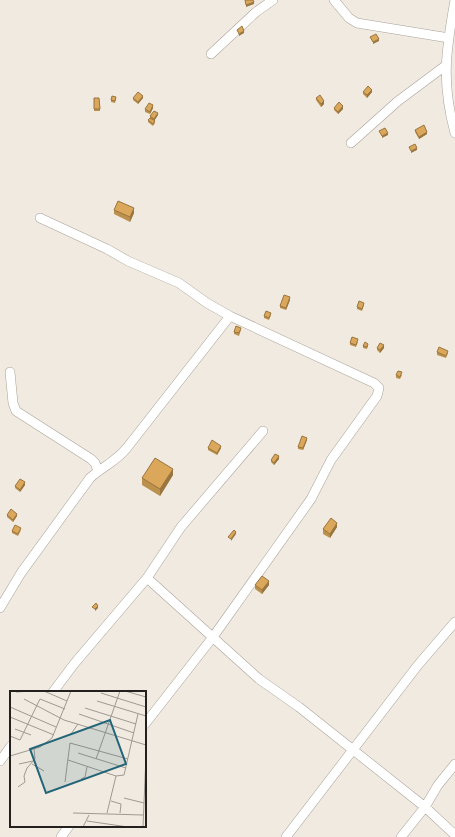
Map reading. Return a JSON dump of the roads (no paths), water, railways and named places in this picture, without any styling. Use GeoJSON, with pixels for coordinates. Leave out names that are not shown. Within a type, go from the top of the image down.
{"type":"FeatureCollection","features":[{"type":"Feature","properties":{"kind":"street"},"geometry":{"type":"LineString","coordinates":[[211,54],[256,12],[273,0]]}},
{"type":"Feature","properties":{"kind":"street"},"geometry":{"type":"LineString","coordinates":[[334,0],[349,18],[357,23],[448,38]]}},
{"type":"Feature","properties":{"kind":"street"},"geometry":{"type":"LineString","coordinates":[[455,0],[448,38],[445,66],[446,98],[455,132]]}},
{"type":"Feature","properties":{"kind":"street"},"geometry":{"type":"LineString","coordinates":[[351,142],[398,101],[445,66]]}},
{"type":"Feature","properties":{"kind":"street"},"geometry":{"type":"LineString","coordinates":[[40,218],[107,249],[128,262],[179,282],[207,304],[374,383],[378,388],[377,396],[331,460],[311,499],[213,637],[146,723]]}},
{"type":"Feature","properties":{"kind":"street"},"geometry":{"type":"LineString","coordinates":[[0,608],[21,573],[90,478],[98,471],[116,461],[230,316]]}},
{"type":"Feature","properties":{"kind":"street"},"geometry":{"type":"LineString","coordinates":[[10,372],[13,403],[16,411],[91,460],[95,463],[98,471]]}},
{"type":"Feature","properties":{"kind":"street"},"geometry":{"type":"LineString","coordinates":[[54,691],[74,664],[147,578],[181,527],[263,431]]}},
{"type":"Feature","properties":{"kind":"street"},"geometry":{"type":"LineString","coordinates":[[147,578],[258,679],[299,707],[353,752],[425,807],[455,835]]}},
{"type":"Feature","properties":{"kind":"street"},"geometry":{"type":"LineString","coordinates":[[286,837],[353,752],[418,665],[455,622]]}},
{"type":"Feature","properties":{"kind":"street"},"geometry":{"type":"LineString","coordinates":[[0,761],[10,747]]}},
{"type":"Feature","properties":{"kind":"street"},"geometry":{"type":"LineString","coordinates":[[401,837],[425,807],[438,785],[455,764]]}},
{"type":"Feature","properties":{"kind":"street"},"geometry":{"type":"LineString","coordinates":[[61,837],[68,827]]}}]}
